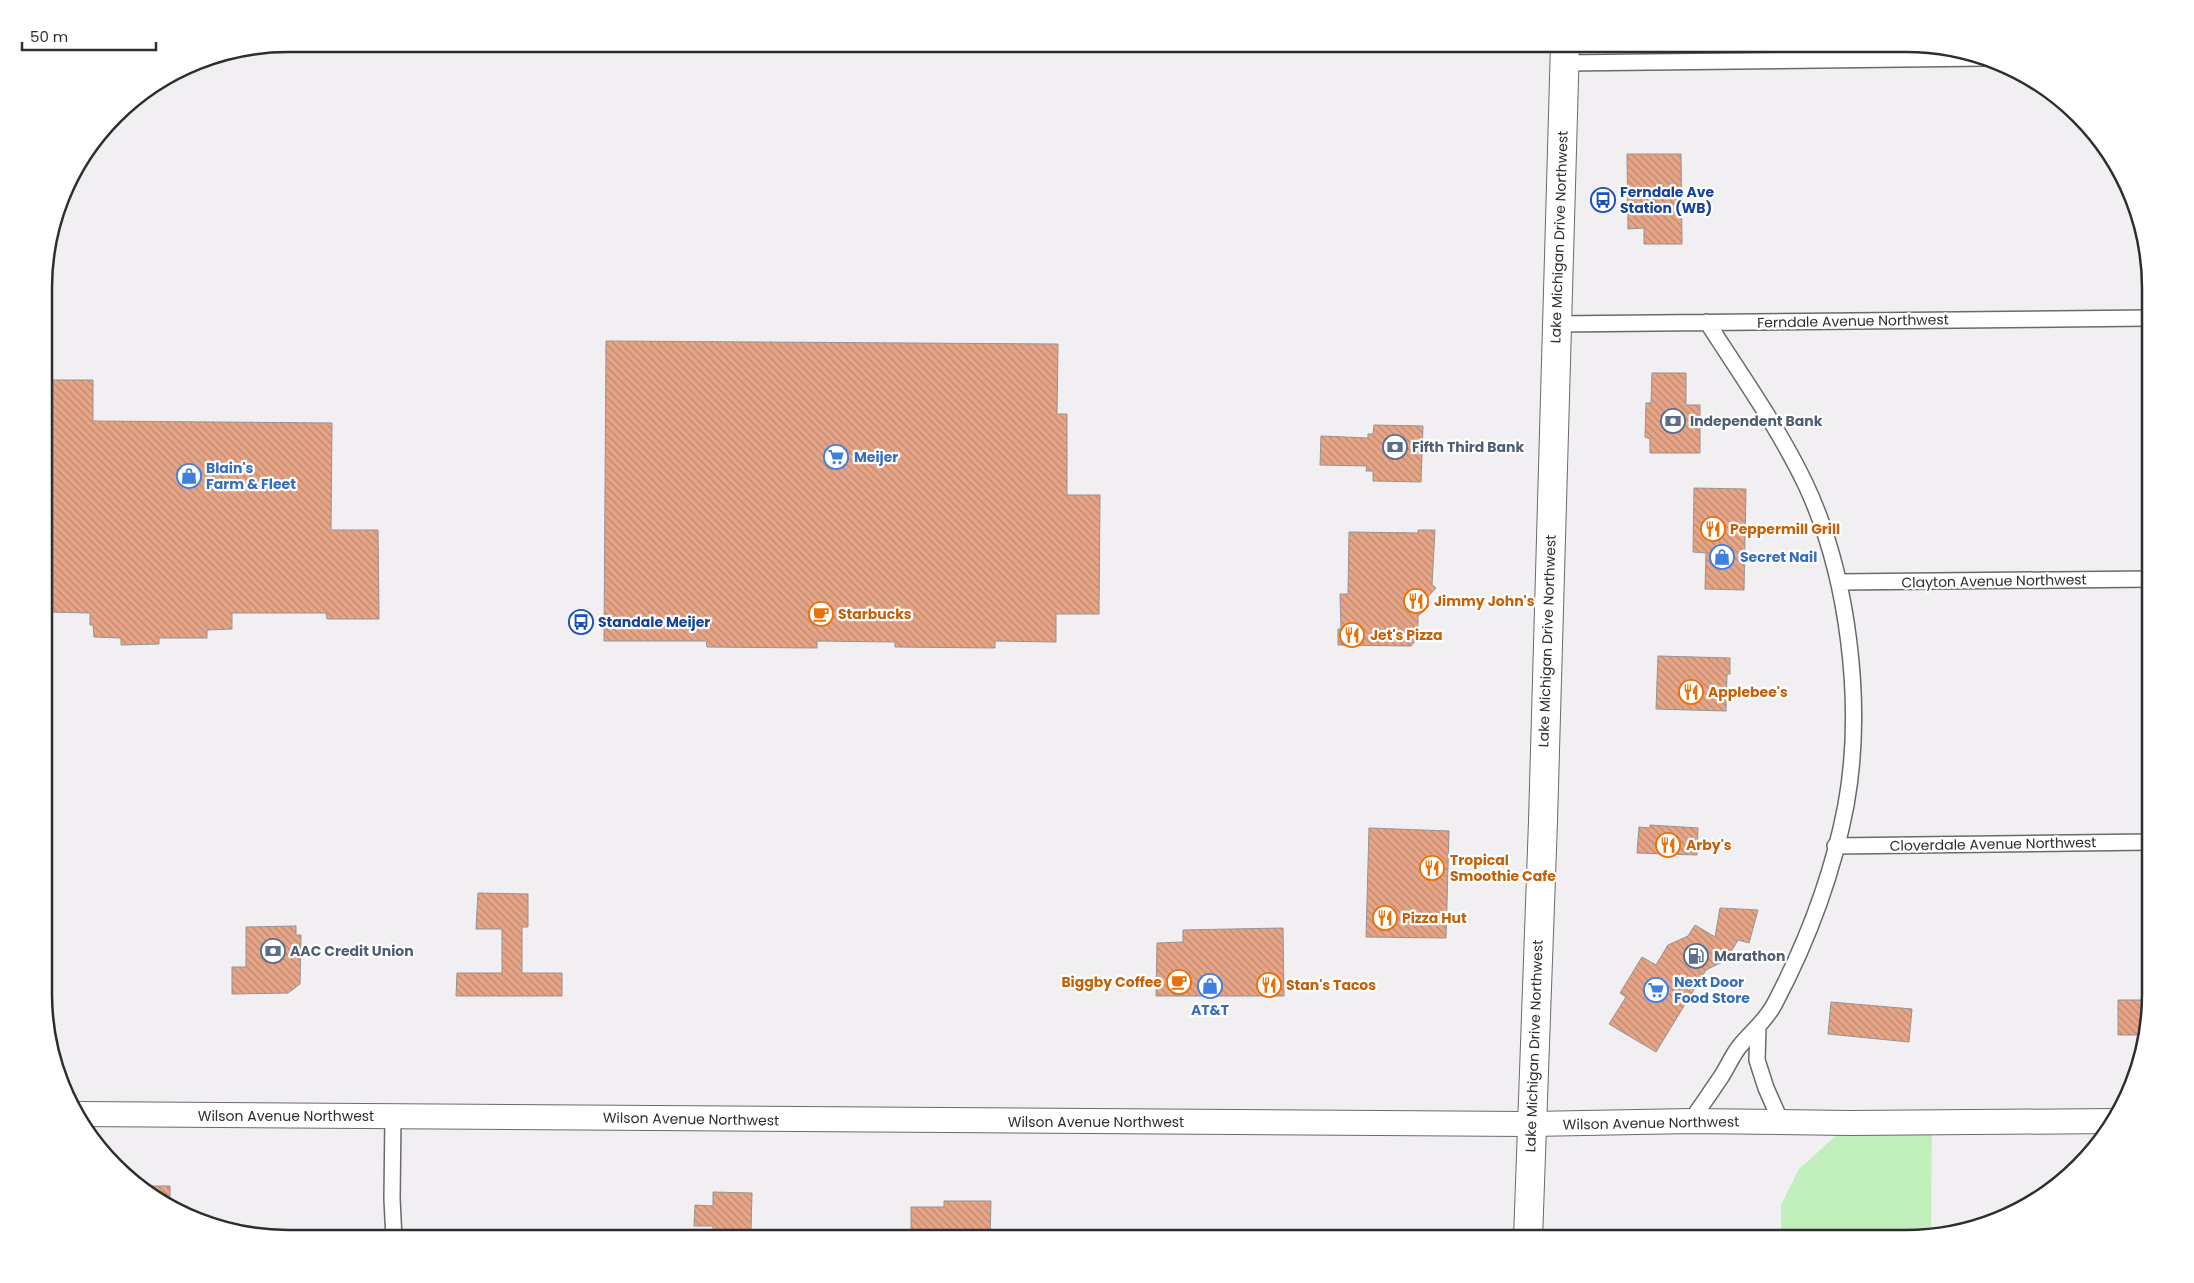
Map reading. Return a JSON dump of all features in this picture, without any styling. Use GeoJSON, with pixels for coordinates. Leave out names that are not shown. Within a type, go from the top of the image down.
{"type":"FeatureCollection","features":[{"type":"Feature","properties":{"kind":"highway","name":"Lake Michigan Drive Northwest"},"geometry":{"type":"LineString","coordinates":[[1528,1230],[1565,53]]}},
{"type":"Feature","properties":{"kind":"main road","name":"Wilson Avenue Northwest"},"geometry":{"type":"LineString","coordinates":[[85,1114],[918,1122],[1141,1121],[1531,1124],[1691,1121],[2105,1121]]}},
{"type":"Feature","properties":{"kind":"street"},"geometry":{"type":"LineString","coordinates":[[1565,53],[1954,58]]}},
{"type":"Feature","properties":{"kind":"street","name":"Ferndale Avenue Northwest"},"geometry":{"type":"LineString","coordinates":[[1556,324],[2142,318]]}},
{"type":"Feature","properties":{"kind":"street"},"geometry":{"type":"LineString","coordinates":[[1691,1121],[1739,1048],[1774,1005],[1808,930],[1824,888],[1846,805],[1853,727],[1852,668],[1838,582],[1806,484],[1769,417],[1707,322]]}},
{"type":"Feature","properties":{"kind":"street","name":"Clayton Avenue Northwest"},"geometry":{"type":"LineString","coordinates":[[1838,582],[2142,579]]}},
{"type":"Feature","properties":{"kind":"street","name":"Cloverdale Avenue Northwest"},"geometry":{"type":"LineString","coordinates":[[1835,846],[2142,842]]}},
{"type":"Feature","properties":{"kind":"street"},"geometry":{"type":"LineString","coordinates":[[1758,1027],[1757,1060],[1766,1088],[1781,1122]]}},
{"type":"Feature","properties":{"kind":"street"},"geometry":{"type":"LineString","coordinates":[[393,1116],[394,1230]]}},
{"type":"Feature","properties":{"kind":"green space"},"geometry":{"type":"Polygon","coordinates":[[[1850,1123],[1932,1123],[1931,1229],[1781,1230],[1781,1205],[1799,1169],[1850,1123]]]}},
{"type":"Feature","properties":{"kind":"building"},"geometry":{"type":"Polygon","coordinates":[[[1627,154],[1681,154],[1682,244],[1644,244],[1644,228],[1628,229],[1627,154]]]}},
{"type":"Feature","properties":{"kind":"building","name":"Meijer"},"geometry":{"type":"Polygon","coordinates":[[[606,341],[1058,344],[1057,414],[1067,414],[1067,495],[1100,495],[1099,614],[1056,614],[1056,642],[995,641],[995,648],[895,647],[895,642],[817,641],[817,648],[707,647],[706,641],[604,641],[606,341]]]}},
{"type":"Feature","properties":{"kind":"building","name":"Independent Bank"},"geometry":{"type":"Polygon","coordinates":[[[1652,373],[1686,373],[1686,405],[1700,405],[1700,453],[1650,453],[1650,439],[1645,437],[1646,403],[1651,403],[1652,373]]]}},
{"type":"Feature","properties":{"kind":"building","name":"Blain's Farm & Fleet"},"geometry":{"type":"Polygon","coordinates":[[[52,380],[93,380],[93,421],[332,423],[331,530],[378,530],[379,619],[327,619],[326,613],[232,613],[232,629],[207,630],[207,638],[159,638],[159,644],[121,645],[121,638],[94,637],[93,625],[90,625],[90,613],[52,612],[52,380]]]}},
{"type":"Feature","properties":{"kind":"building","name":"Fifth Third Bank"},"geometry":{"type":"Polygon","coordinates":[[[1374,425],[1423,426],[1421,482],[1373,481],[1373,471],[1366,471],[1367,466],[1320,465],[1321,436],[1368,438],[1368,434],[1373,434],[1374,425]]]}},
{"type":"Feature","properties":{"kind":"building"},"geometry":{"type":"Polygon","coordinates":[[[1694,488],[1746,489],[1744,590],[1705,589],[1706,553],[1693,552],[1694,488]]]}},
{"type":"Feature","properties":{"kind":"building"},"geometry":{"type":"Polygon","coordinates":[[[1418,530],[1435,530],[1432,585],[1436,588],[1424,601],[1429,606],[1418,616],[1418,638],[1411,646],[1338,645],[1338,629],[1341,629],[1340,594],[1348,594],[1349,532],[1418,533],[1418,530]]]}},
{"type":"Feature","properties":{"kind":"building","name":"Applebee's"},"geometry":{"type":"Polygon","coordinates":[[[1658,656],[1730,658],[1730,674],[1727,674],[1726,711],[1656,709],[1658,656]]]}},
{"type":"Feature","properties":{"kind":"building","name":"Arby's"},"geometry":{"type":"Polygon","coordinates":[[[1650,825],[1698,828],[1697,855],[1637,853],[1639,827],[1650,828],[1650,825]]]}},
{"type":"Feature","properties":{"kind":"building"},"geometry":{"type":"Polygon","coordinates":[[[1369,828],[1449,831],[1446,938],[1366,937],[1369,828]]]}},
{"type":"Feature","properties":{"kind":"building"},"geometry":{"type":"Polygon","coordinates":[[[478,893],[528,894],[528,927],[522,927],[522,973],[562,973],[562,996],[456,996],[457,973],[502,973],[502,929],[476,929],[478,893]]]}},
{"type":"Feature","properties":{"kind":"building"},"geometry":{"type":"Polygon","coordinates":[[[1720,908],[1758,910],[1749,943],[1738,940],[1726,960],[1706,970],[1656,1052],[1609,1024],[1626,997],[1620,993],[1642,957],[1656,965],[1668,945],[1688,936],[1695,925],[1715,937],[1720,908]]]}},
{"type":"Feature","properties":{"kind":"building","name":"AAC Credit Union"},"geometry":{"type":"Polygon","coordinates":[[[296,926],[296,935],[301,935],[300,984],[288,993],[232,994],[232,967],[246,967],[246,927],[296,926]]]}},
{"type":"Feature","properties":{"kind":"building"},"geometry":{"type":"Polygon","coordinates":[[[1283,928],[1284,996],[1156,996],[1157,943],[1183,942],[1183,930],[1283,928]]]}},
{"type":"Feature","properties":{"kind":"building"},"geometry":{"type":"Polygon","coordinates":[[[2118,1000],[2142,1000],[2138,1035],[2118,1035],[2118,1000]]]}},
{"type":"Feature","properties":{"kind":"building"},"geometry":{"type":"Polygon","coordinates":[[[1831,1002],[1912,1009],[1909,1042],[1828,1034],[1831,1002]]]}},
{"type":"Feature","properties":{"kind":"building"},"geometry":{"type":"Polygon","coordinates":[[[150,1186],[170,1186],[170,1199],[150,1186]]]}},
{"type":"Feature","properties":{"kind":"building"},"geometry":{"type":"Polygon","coordinates":[[[713,1192],[752,1193],[751,1230],[713,1230],[713,1226],[694,1226],[695,1205],[713,1206],[713,1192]]]}},
{"type":"Feature","properties":{"kind":"building"},"geometry":{"type":"Polygon","coordinates":[[[944,1201],[991,1201],[990,1230],[911,1230],[911,1207],[944,1207],[944,1201]]]}},
{"type":"Feature","properties":{"kind":"place","name":"Ferndale Ave Station (WB)"},"geometry":{"type":"Point","coordinates":[1603,200]}},
{"type":"Feature","properties":{"kind":"place","name":"Independent Bank"},"geometry":{"type":"Point","coordinates":[1673,421]}},
{"type":"Feature","properties":{"kind":"place","name":"Fifth Third Bank"},"geometry":{"type":"Point","coordinates":[1395,447]}},
{"type":"Feature","properties":{"kind":"place","name":"Meijer"},"geometry":{"type":"Point","coordinates":[836,457]}},
{"type":"Feature","properties":{"kind":"place","name":"Blain's Farm & Fleet"},"geometry":{"type":"Point","coordinates":[189,476]}},
{"type":"Feature","properties":{"kind":"place","name":"Peppermill Grill"},"geometry":{"type":"Point","coordinates":[1713,529]}},
{"type":"Feature","properties":{"kind":"place","name":"Secret Nail"},"geometry":{"type":"Point","coordinates":[1722,557]}},
{"type":"Feature","properties":{"kind":"place","name":"Jimmy John's"},"geometry":{"type":"Point","coordinates":[1416,601]}},
{"type":"Feature","properties":{"kind":"place","name":"Starbucks"},"geometry":{"type":"Point","coordinates":[821,614]}},
{"type":"Feature","properties":{"kind":"place","name":"Standale Meijer"},"geometry":{"type":"Point","coordinates":[581,622]}},
{"type":"Feature","properties":{"kind":"place","name":"Jet's Pizza"},"geometry":{"type":"Point","coordinates":[1352,635]}},
{"type":"Feature","properties":{"kind":"place","name":"Applebee's"},"geometry":{"type":"Point","coordinates":[1691,692]}},
{"type":"Feature","properties":{"kind":"place","name":"Arby's"},"geometry":{"type":"Point","coordinates":[1668,845]}},
{"type":"Feature","properties":{"kind":"place","name":"Tropical Smoothie Cafe"},"geometry":{"type":"Point","coordinates":[1432,868]}},
{"type":"Feature","properties":{"kind":"place","name":"Pizza Hut"},"geometry":{"type":"Point","coordinates":[1385,918]}},
{"type":"Feature","properties":{"kind":"place","name":"AAC Credit Union"},"geometry":{"type":"Point","coordinates":[273,951]}},
{"type":"Feature","properties":{"kind":"place","name":"Marathon"},"geometry":{"type":"Point","coordinates":[1696,956]}},
{"type":"Feature","properties":{"kind":"place","name":"Biggby Coffee"},"geometry":{"type":"Point","coordinates":[1179,982]}},
{"type":"Feature","properties":{"kind":"place","name":"Stan's Tacos"},"geometry":{"type":"Point","coordinates":[1269,985]}},
{"type":"Feature","properties":{"kind":"place","name":"AT&T"},"geometry":{"type":"Point","coordinates":[1210,986]}},
{"type":"Feature","properties":{"kind":"place","name":"Next Door Food Store"},"geometry":{"type":"Point","coordinates":[1656,990]}}]}
